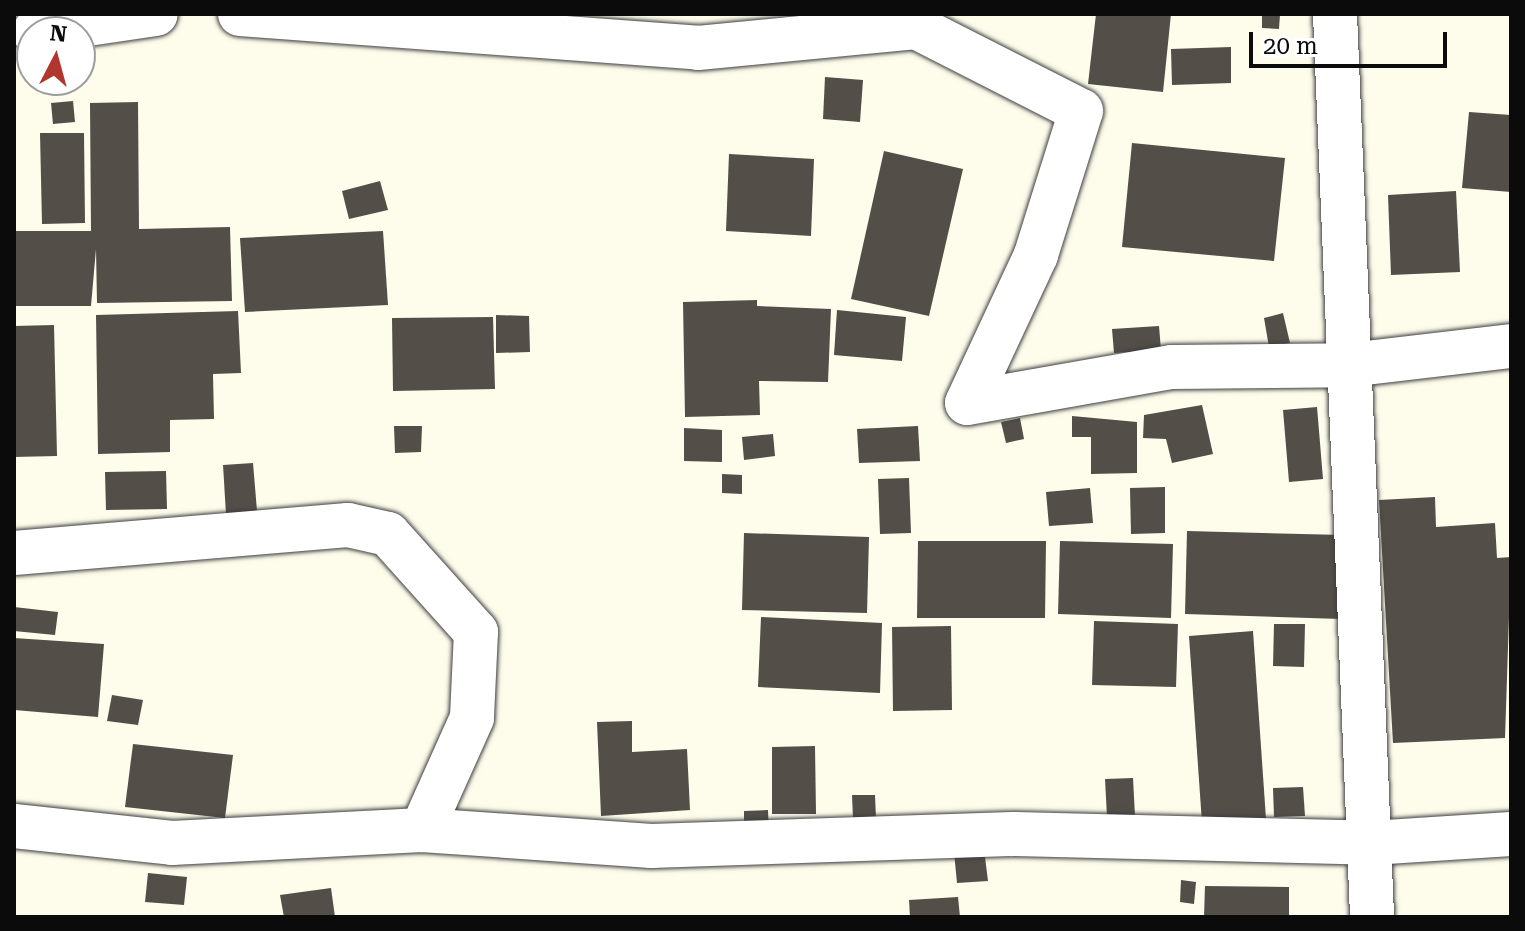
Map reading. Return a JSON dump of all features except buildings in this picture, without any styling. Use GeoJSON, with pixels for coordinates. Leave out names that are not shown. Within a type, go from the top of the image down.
{"type":"FeatureCollection","features":[{"type":"Feature","properties":{"kind":"street"},"geometry":{"type":"LineString","coordinates":[[96,23],[156,14]]}},
{"type":"Feature","properties":{"kind":"street"},"geometry":{"type":"LineString","coordinates":[[240,14],[698,48],[916,27],[1081,111],[1036,255],[967,403],[1172,367],[1349,365],[1511,346]]}},
{"type":"Feature","properties":{"kind":"street"},"geometry":{"type":"LineString","coordinates":[[1335,14],[1372,917]]}},
{"type":"Feature","properties":{"kind":"street"},"geometry":{"type":"LineString","coordinates":[[14,553],[348,525],[388,534],[476,632],[472,718],[422,830]]}},
{"type":"Feature","properties":{"kind":"street"},"geometry":{"type":"LineString","coordinates":[[14,826],[172,843],[422,830],[651,846],[1015,834],[1371,843],[1511,834]]}}]}
